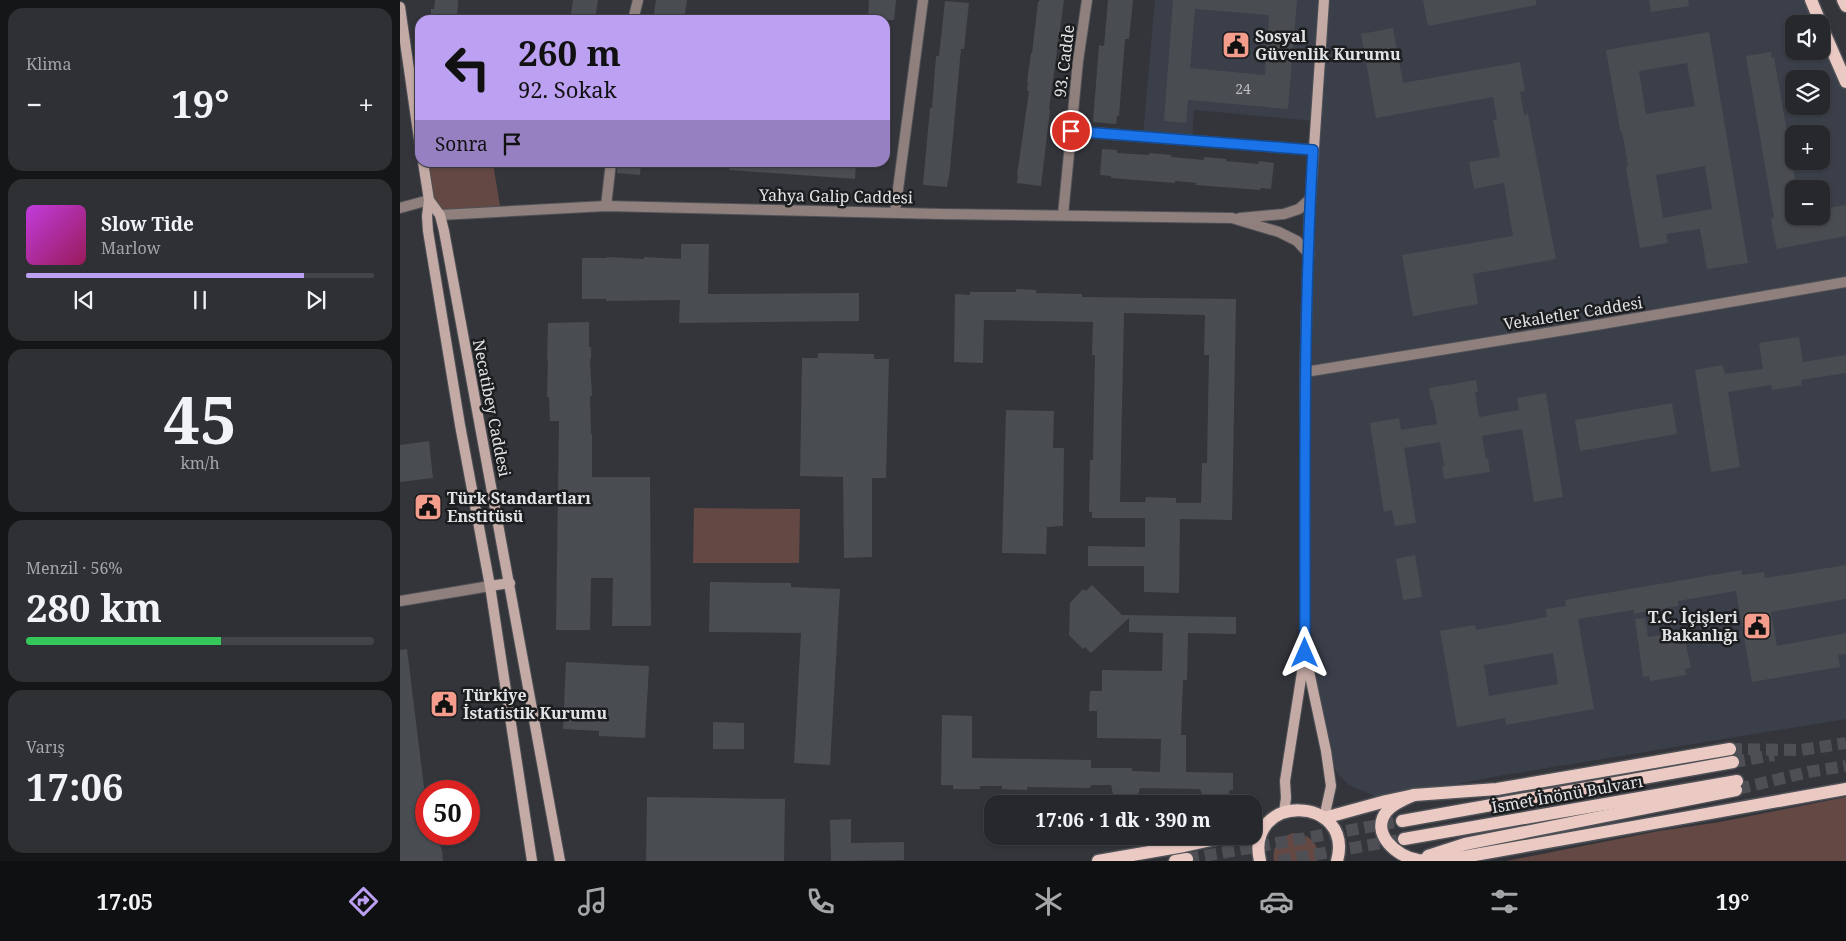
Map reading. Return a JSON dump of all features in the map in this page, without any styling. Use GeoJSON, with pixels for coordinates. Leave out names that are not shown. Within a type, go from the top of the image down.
{"type":"FeatureCollection","features":[{"type":"Feature","properties":{"kind":"main road"},"geometry":{"type":"LineString","coordinates":[[1284,812],[1286,798],[1285,781],[1305,653],[1305,372],[1308,254],[1313,150],[1324,0]]}},
{"type":"Feature","properties":{"kind":"main road"},"geometry":{"type":"LineString","coordinates":[[1810,0],[1817,15]]}},
{"type":"Feature","properties":{"kind":"main road"},"geometry":{"type":"LineString","coordinates":[[1843,0],[1846,6]]}},
{"type":"Feature","properties":{"kind":"main road"},"geometry":{"type":"LineString","coordinates":[[400,6],[415,114]]}},
{"type":"Feature","properties":{"kind":"main road"},"geometry":{"type":"LineString","coordinates":[[1830,45],[1846,82]]}},
{"type":"Feature","properties":{"kind":"main road"},"geometry":{"type":"LineString","coordinates":[[400,74],[410,83]]}},
{"type":"Feature","properties":{"kind":"main road","name":"Necatibey Caddesi"},"geometry":{"type":"LineString","coordinates":[[424,167],[429,200],[428,231],[460,425],[490,586],[532,861]]}},
{"type":"Feature","properties":{"kind":"main road","name":"Necatibey Caddesi"},"geometry":{"type":"LineString","coordinates":[[429,200],[440,215],[560,861]]}},
{"type":"Feature","properties":{"kind":"main road"},"geometry":{"type":"LineString","coordinates":[[490,586],[510,584]]}},
{"type":"Feature","properties":{"kind":"main road"},"geometry":{"type":"LineString","coordinates":[[1305,653],[1326,751],[1331,786],[1324,818]]}},
{"type":"Feature","properties":{"kind":"main road"},"geometry":{"type":"LineString","coordinates":[[1324,818],[1414,795],[1497,789],[1730,749]]}},
{"type":"Feature","properties":{"kind":"main road","name":"İsmet İnönü Bulvarı"},"geometry":{"type":"LineString","coordinates":[[1402,821],[1733,762]]}},
{"type":"Feature","properties":{"kind":"main road","name":"İsmet İnönü Bulvarı"},"geometry":{"type":"LineString","coordinates":[[1404,839],[1737,785],[1466,844],[1416,860]]}},
{"type":"Feature","properties":{"kind":"main road"},"geometry":{"type":"LineString","coordinates":[[1414,795],[1392,806],[1383,818],[1382,827],[1384,836],[1393,849],[1416,860],[1458,858],[1846,789]]}},
{"type":"Feature","properties":{"kind":"main road"},"geometry":{"type":"LineString","coordinates":[[1262,827],[1284,812],[1296,809],[1309,810],[1331,824],[1337,836],[1339,847],[1338,861]]}},
{"type":"Feature","properties":{"kind":"main road"},"geometry":{"type":"LineString","coordinates":[[1098,861],[1189,845]]}},
{"type":"Feature","properties":{"kind":"main road"},"geometry":{"type":"LineString","coordinates":[[1259,845],[1260,861]]}},
{"type":"Feature","properties":{"kind":"street"},"geometry":{"type":"LineString","coordinates":[[634,15],[638,0]]}},
{"type":"Feature","properties":{"kind":"street"},"geometry":{"type":"LineString","coordinates":[[895,212],[923,0]]}},
{"type":"Feature","properties":{"kind":"street","name":"93. Cadde"},"geometry":{"type":"LineString","coordinates":[[1063,215],[1087,0]]}},
{"type":"Feature","properties":{"kind":"street"},"geometry":{"type":"LineString","coordinates":[[1071,131],[1313,150]]}},
{"type":"Feature","properties":{"kind":"street"},"geometry":{"type":"LineString","coordinates":[[606,206],[610,167]]}},
{"type":"Feature","properties":{"kind":"street","name":"Yahya Galip Caddesi"},"geometry":{"type":"LineString","coordinates":[[440,215],[606,206],[1232,218],[1284,214],[1298,209],[1310,199]]}},
{"type":"Feature","properties":{"kind":"street"},"geometry":{"type":"LineString","coordinates":[[400,208],[429,200]]}},
{"type":"Feature","properties":{"kind":"street","name":"Yahya Galip Caddesi"},"geometry":{"type":"LineString","coordinates":[[1232,218],[1279,232],[1297,241],[1308,254]]}},
{"type":"Feature","properties":{"kind":"street","name":"Vekaletler Caddesi"},"geometry":{"type":"LineString","coordinates":[[1305,372],[1846,282]]}},
{"type":"Feature","properties":{"kind":"street"},"geometry":{"type":"LineString","coordinates":[[400,601],[490,586]]}},
{"type":"Feature","properties":{"kind":"shaded area"},"geometry":{"type":"Polygon","coordinates":[[[1155,0],[1810,0],[1817,15],[1785,15],[1785,60],[1830,60],[1830,46],[1846,82],[1846,719],[1498,776],[1386,801],[1349,785],[1338,774],[1326,751],[1305,653],[1305,372],[1315,121],[1194,110],[1192,140],[1143,136],[1155,0]]]}},
{"type":"Feature","properties":{"kind":"shaded area"},"geometry":{"type":"Polygon","coordinates":[[[424,167],[494,167],[501,212],[440,215],[429,200],[424,167]]]}},
{"type":"Feature","properties":{"kind":"shaded area"},"geometry":{"type":"Polygon","coordinates":[[[694,508],[800,509],[799,563],[693,563],[694,508]]]}},
{"type":"Feature","properties":{"kind":"shaded area"},"geometry":{"type":"Polygon","coordinates":[[[1846,797],[1846,861],[1506,861],[1659,831],[1720,822],[1846,797]]]}},
{"type":"Feature","properties":{"kind":"shaded area"},"geometry":{"type":"Polygon","coordinates":[[[1293,833],[1304,835],[1313,841],[1317,850],[1318,861],[1274,861],[1275,847],[1280,840],[1293,833]]]}},
{"type":"Feature","properties":{"kind":"building"},"geometry":{"type":"Polygon","coordinates":[[[435,0],[458,0],[457,15],[431,15],[431,9],[434,9],[435,0]]]}},
{"type":"Feature","properties":{"kind":"building"},"geometry":{"type":"Polygon","coordinates":[[[573,0],[598,0],[596,15],[571,15],[573,0]]]}},
{"type":"Feature","properties":{"kind":"building"},"geometry":{"type":"Polygon","coordinates":[[[656,0],[687,0],[685,15],[654,15],[656,0]]]}},
{"type":"Feature","properties":{"kind":"building"},"geometry":{"type":"Polygon","coordinates":[[[869,0],[896,0],[894,20],[890,20],[890,15],[868,15],[869,0]]]}},
{"type":"Feature","properties":{"kind":"building"},"geometry":{"type":"Polygon","coordinates":[[[1040,0],[1064,0],[1049,109],[1041,186],[1017,183],[1029,91],[1027,91],[1027,82],[1038,2],[1040,0]]]}},
{"type":"Feature","properties":{"kind":"building"},"geometry":{"type":"Polygon","coordinates":[[[1108,0],[1133,0],[1129,39],[1125,39],[1119,116],[1117,116],[1116,124],[1093,122],[1099,45],[1104,46],[1108,0]]]}},
{"type":"Feature","properties":{"kind":"building"},"geometry":{"type":"Polygon","coordinates":[[[1173,0],[1297,0],[1288,109],[1188,100],[1186,123],[1164,121],[1173,0]],[[1195,9],[1190,68],[1265,75],[1269,15],[1195,9]]]}},
{"type":"Feature","properties":{"kind":"building"},"geometry":{"type":"Polygon","coordinates":[[[1423,0],[1536,0],[1536,5],[1428,26],[1423,0]]]}},
{"type":"Feature","properties":{"kind":"building"},"geometry":{"type":"Polygon","coordinates":[[[1649,0],[1688,0],[1689,6],[1651,12],[1649,0]]]}},
{"type":"Feature","properties":{"kind":"building"},"geometry":{"type":"Polygon","coordinates":[[[945,1],[969,3],[964,49],[961,49],[947,187],[923,185],[936,56],[939,56],[945,1]]]}},
{"type":"Feature","properties":{"kind":"building"},"geometry":{"type":"Polygon","coordinates":[[[1393,28],[1403,83],[1520,62],[1525,91],[1520,92],[1524,115],[1528,114],[1556,259],[1473,274],[1478,304],[1413,316],[1402,255],[1513,236],[1504,183],[1474,189],[1469,162],[1500,157],[1493,120],[1497,119],[1493,97],[1376,118],[1361,34],[1393,28]]]}},
{"type":"Feature","properties":{"kind":"building"},"geometry":{"type":"Polygon","coordinates":[[[1709,32],[1748,263],[1707,269],[1700,229],[1666,234],[1668,243],[1640,248],[1626,168],[1628,165],[1606,50],[1709,32]],[[1687,63],[1639,71],[1646,114],[1695,106],[1687,63]],[[1705,166],[1656,175],[1663,218],[1712,209],[1705,166]]]}},
{"type":"Feature","properties":{"kind":"building"},"geometry":{"type":"Polygon","coordinates":[[[1771,52],[1772,58],[1774,57],[1786,125],[1785,170],[1794,170],[1795,180],[1785,180],[1785,225],[1830,225],[1830,208],[1846,205],[1846,236],[1777,249],[1771,218],[1774,218],[1746,56],[1771,52]]]}},
{"type":"Feature","properties":{"kind":"building"},"geometry":{"type":"Polygon","coordinates":[[[1102,149],[1117,150],[1117,153],[1149,155],[1149,153],[1204,160],[1204,157],[1258,164],[1259,161],[1274,163],[1271,189],[1261,188],[1260,190],[1196,185],[1196,183],[1175,181],[1175,183],[1111,178],[1111,176],[1100,175],[1102,149]]]}},
{"type":"Feature","properties":{"kind":"building"},"geometry":{"type":"Polygon","coordinates":[[[618,167],[641,167],[640,175],[617,173],[618,167]]]}},
{"type":"Feature","properties":{"kind":"building"},"geometry":{"type":"Polygon","coordinates":[[[729,167],[856,167],[855,179],[729,170],[729,167]]]}},
{"type":"Feature","properties":{"kind":"building"},"geometry":{"type":"Polygon","coordinates":[[[681,244],[709,244],[708,294],[859,293],[859,321],[679,323],[680,300],[606,301],[606,299],[582,299],[582,258],[644,259],[644,257],[681,259],[681,244]]]}},
{"type":"Feature","properties":{"kind":"building"},"geometry":{"type":"Polygon","coordinates":[[[1016,289],[1036,290],[1036,293],[1082,294],[1082,297],[1236,299],[1232,520],[1180,519],[1179,593],[1144,592],[1144,566],[1088,566],[1088,546],[1145,547],[1145,518],[1092,518],[1092,512],[1089,512],[1090,460],[1093,460],[1095,355],[1092,355],[1093,322],[984,320],[983,363],[954,362],[955,294],[970,295],[970,292],[1016,292],[1016,289]],[[1124,313],[1120,502],[1145,502],[1146,497],[1176,498],[1176,503],[1201,503],[1202,463],[1207,463],[1209,355],[1204,355],[1205,315],[1124,313]]]}},
{"type":"Feature","properties":{"kind":"building"},"geometry":{"type":"Polygon","coordinates":[[[589,322],[592,396],[590,396],[592,477],[650,477],[651,626],[612,626],[613,578],[591,578],[590,630],[556,630],[559,421],[550,421],[549,397],[547,397],[548,323],[589,322]]]}},
{"type":"Feature","properties":{"kind":"building"},"geometry":{"type":"Polygon","coordinates":[[[1799,337],[1803,362],[1846,355],[1846,373],[1801,380],[1802,385],[1772,390],[1771,385],[1728,392],[1740,467],[1711,472],[1695,370],[1723,365],[1725,374],[1763,369],[1759,343],[1799,337]]]}},
{"type":"Feature","properties":{"kind":"building"},"geometry":{"type":"Polygon","coordinates":[[[818,353],[874,354],[874,359],[889,359],[886,478],[872,478],[872,557],[844,558],[843,477],[800,476],[802,358],[818,358],[818,353]]]}},
{"type":"Feature","properties":{"kind":"building"},"geometry":{"type":"Polygon","coordinates":[[[1476,380],[1478,392],[1475,392],[1479,417],[1519,410],[1517,398],[1546,393],[1563,497],[1534,502],[1522,429],[1482,436],[1490,472],[1444,479],[1440,442],[1404,448],[1416,523],[1395,526],[1392,510],[1384,512],[1370,423],[1399,418],[1401,430],[1437,424],[1429,388],[1476,380]]]}},
{"type":"Feature","properties":{"kind":"building"},"geometry":{"type":"Polygon","coordinates":[[[1672,403],[1677,434],[1580,451],[1575,420],[1672,403]]]}},
{"type":"Feature","properties":{"kind":"building"},"geometry":{"type":"Polygon","coordinates":[[[1006,410],[1054,411],[1053,448],[1064,448],[1063,526],[1047,527],[1046,554],[1002,553],[1006,410]]]}},
{"type":"Feature","properties":{"kind":"building"},"geometry":{"type":"Polygon","coordinates":[[[429,441],[433,478],[400,482],[400,445],[429,441]]]}},
{"type":"Feature","properties":{"kind":"building"},"geometry":{"type":"Polygon","coordinates":[[[1415,555],[1422,597],[1403,600],[1396,559],[1415,555]]]}},
{"type":"Feature","properties":{"kind":"building"},"geometry":{"type":"Polygon","coordinates":[[[1846,565],[1846,599],[1771,612],[1777,646],[1846,633],[1846,654],[1838,655],[1840,667],[1752,682],[1736,591],[1678,601],[1678,606],[1634,614],[1634,610],[1578,619],[1594,709],[1506,725],[1505,718],[1457,727],[1440,631],[1475,625],[1476,630],[1547,617],[1546,609],[1566,606],[1565,600],[1742,570],[1742,575],[1764,572],[1765,578],[1846,565]],[[1553,653],[1484,665],[1489,696],[1558,684],[1553,653]]]}},
{"type":"Feature","properties":{"kind":"building"},"geometry":{"type":"Polygon","coordinates":[[[710,582],[791,583],[791,587],[840,589],[830,765],[794,763],[801,633],[709,632],[710,582]]]}},
{"type":"Feature","properties":{"kind":"building"},"geometry":{"type":"Polygon","coordinates":[[[1092,585],[1122,615],[1236,617],[1236,634],[1188,633],[1187,680],[1183,680],[1181,735],[1186,735],[1186,772],[1233,773],[1233,790],[1230,790],[1228,795],[1202,795],[1200,789],[1140,788],[1138,795],[1113,795],[1111,785],[1091,785],[1090,788],[1027,787],[1027,790],[1002,789],[1002,786],[980,786],[980,789],[953,789],[953,785],[941,785],[942,715],[972,716],[972,758],[1091,760],[1091,768],[1132,768],[1132,771],[1160,772],[1161,739],[1097,738],[1097,711],[1089,711],[1090,691],[1102,691],[1102,670],[1162,671],[1163,633],[1129,632],[1129,618],[1091,653],[1085,647],[1083,649],[1069,635],[1070,603],[1083,589],[1086,591],[1092,585]]]}},
{"type":"Feature","properties":{"kind":"building"},"geometry":{"type":"Polygon","coordinates":[[[1645,618],[1648,637],[1683,631],[1691,668],[1685,669],[1686,675],[1650,681],[1649,676],[1643,677],[1635,619],[1645,618]]]}},
{"type":"Feature","properties":{"kind":"building","name":"Türkiye İstatistik Kurumu"},"geometry":{"type":"Polygon","coordinates":[[[407,649],[423,780],[415,780],[415,845],[440,845],[443,861],[400,861],[400,650],[407,649]]]}},
{"type":"Feature","properties":{"kind":"building"},"geometry":{"type":"Polygon","coordinates":[[[566,662],[649,666],[645,738],[599,736],[599,731],[563,729],[566,662]]]}},
{"type":"Feature","properties":{"kind":"building"},"geometry":{"type":"Polygon","coordinates":[[[713,722],[744,723],[744,749],[713,749],[713,722]]]}},
{"type":"Feature","properties":{"kind":"building"},"geometry":{"type":"Polygon","coordinates":[[[647,797],[785,799],[784,861],[646,861],[647,797]]]}},
{"type":"Feature","properties":{"kind":"building"},"geometry":{"type":"Polygon","coordinates":[[[851,819],[851,843],[904,842],[904,860],[831,861],[830,820],[851,819]]]}},
{"type":"Feature","properties":{"kind":"tunnel"},"geometry":{"type":"LineString","coordinates":[[1730,749],[1801,750],[1846,743]]}},
{"type":"Feature","properties":{"kind":"tunnel"},"geometry":{"type":"LineString","coordinates":[[1733,762],[1774,755]]}},
{"type":"Feature","properties":{"kind":"tunnel"},"geometry":{"type":"LineString","coordinates":[[1738,789],[1808,772],[1846,766]]}},
{"type":"Feature","properties":{"kind":"tunnel"},"geometry":{"type":"LineString","coordinates":[[1187,859],[1402,821]]}},
{"type":"Feature","properties":{"kind":"tunnel"},"geometry":{"type":"LineString","coordinates":[[1279,861],[1404,839]]}},
{"type":"Feature","properties":{"kind":"place","name":"Sosyal Güvenlik Kurumu"},"geometry":{"type":"Point","coordinates":[1236,45]}},
{"type":"Feature","properties":{"kind":"place","name":"Türk Standartları Enstitüsü"},"geometry":{"type":"Point","coordinates":[428,507]}},
{"type":"Feature","properties":{"kind":"place","name":"T.C. İçişleri Bakanlığı"},"geometry":{"type":"Point","coordinates":[1757,626]}},
{"type":"Feature","properties":{"kind":"place","name":"Türkiye İstatistik Kurumu"},"geometry":{"type":"Point","coordinates":[444,704]}},
{"type":"Feature","properties":{"kind":"route"},"geometry":{"type":"LineString","coordinates":[[1071,131],[1313,150],[1305,372],[1305,653]]}}]}
